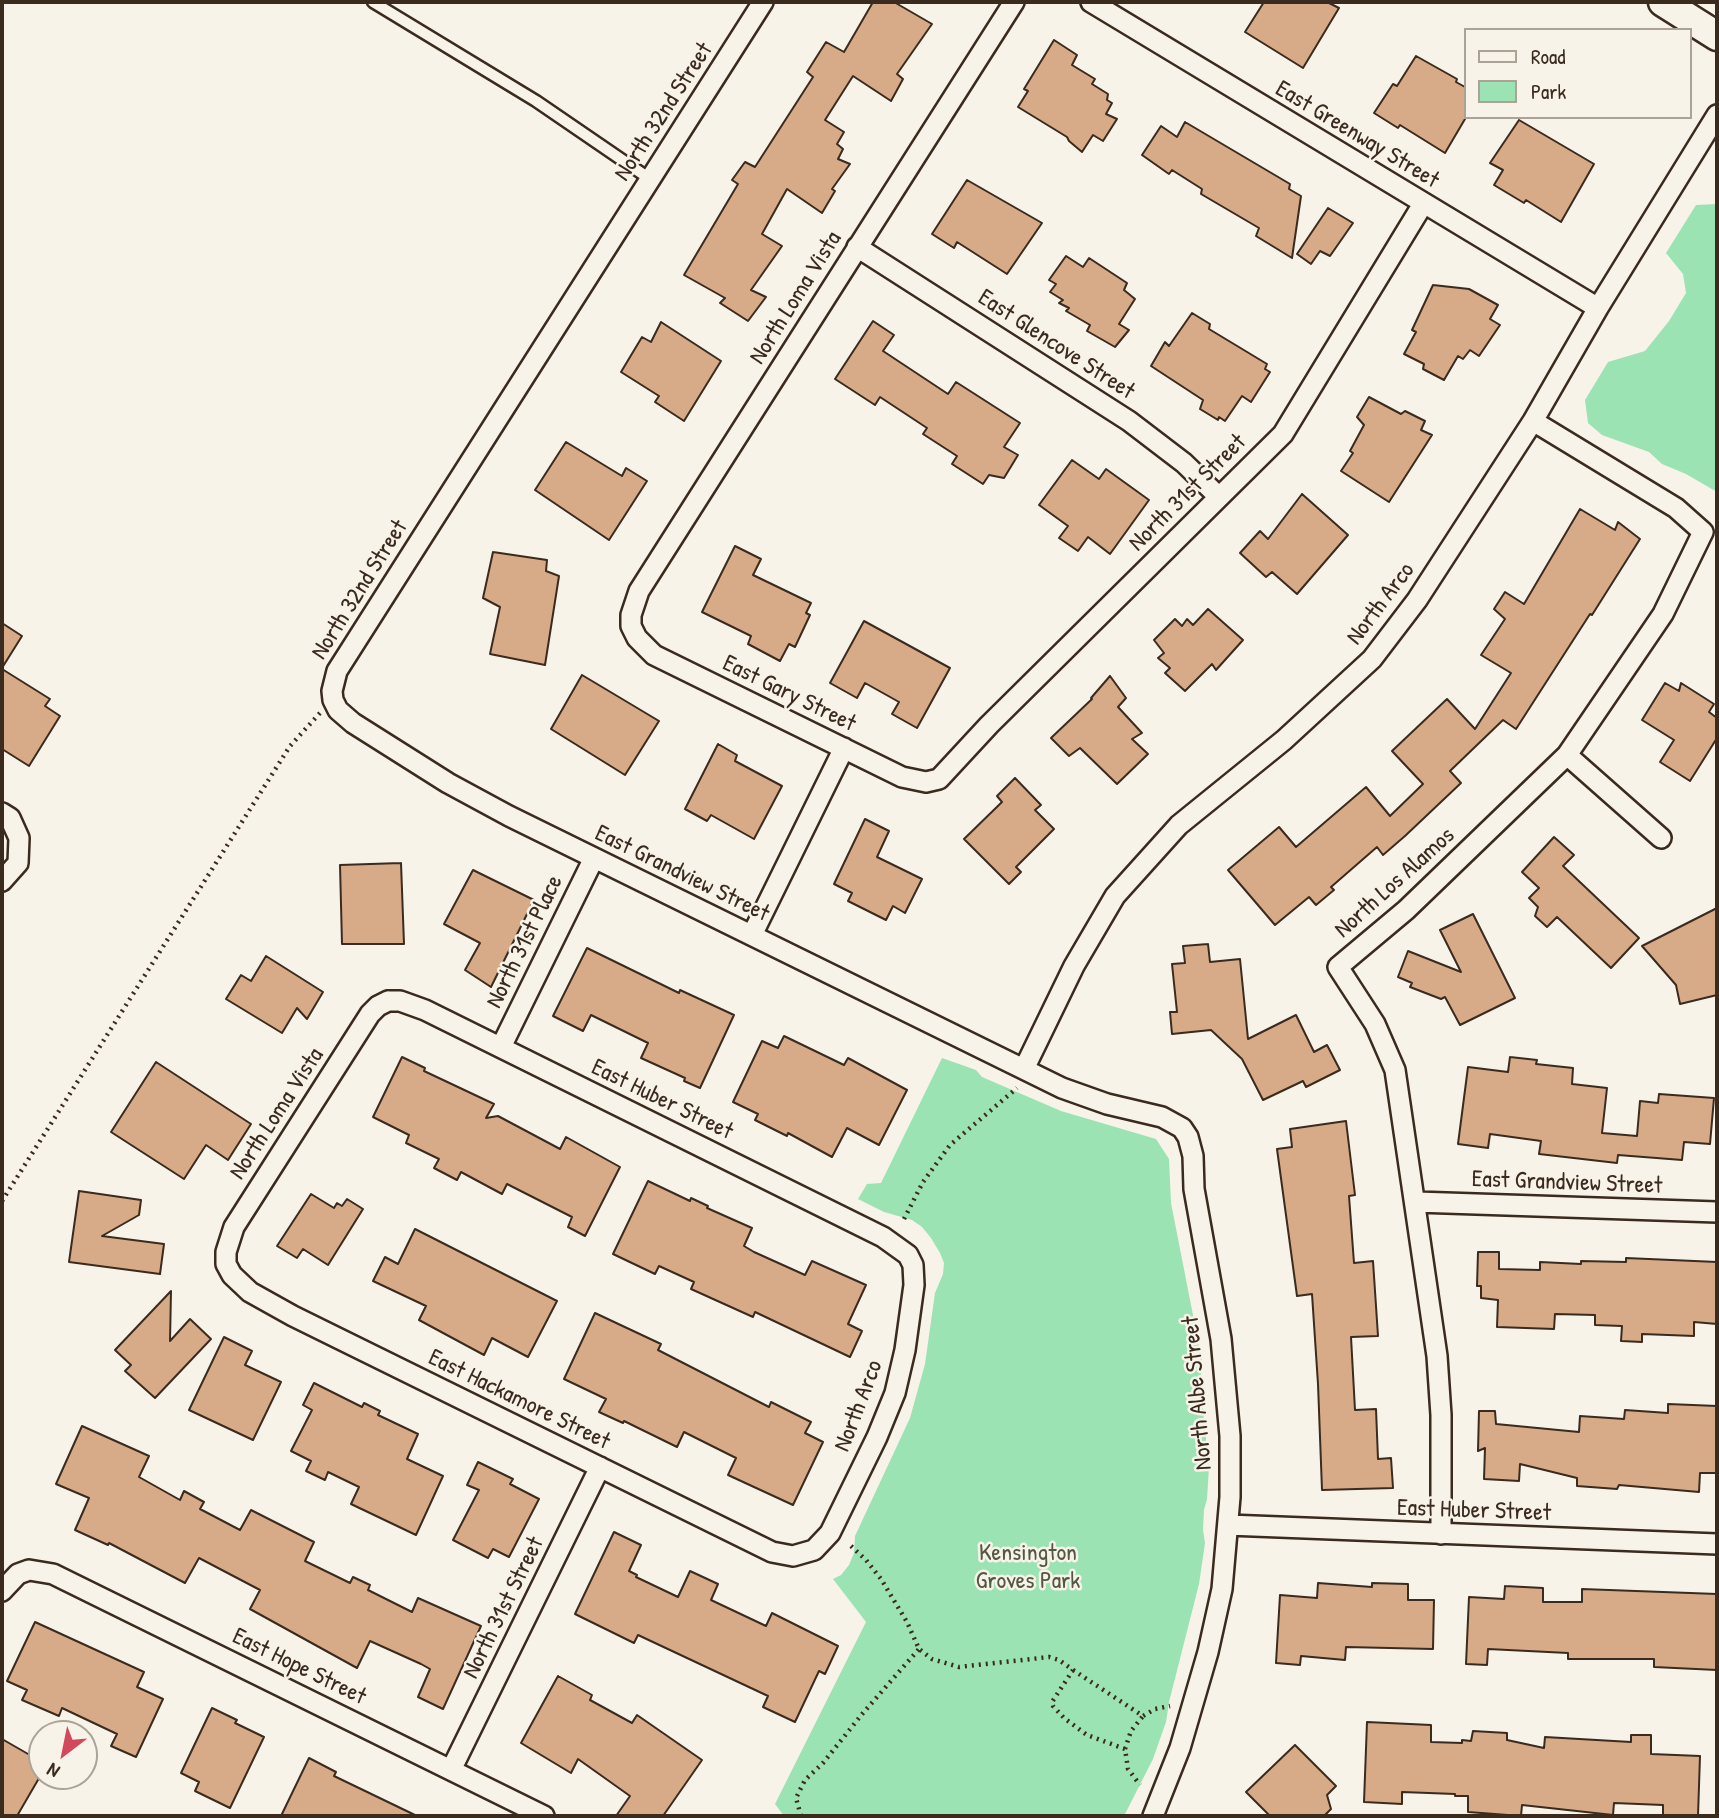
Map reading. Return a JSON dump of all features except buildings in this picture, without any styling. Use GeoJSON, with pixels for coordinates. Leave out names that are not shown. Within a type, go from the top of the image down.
{"type":"FeatureCollection","features":[{"type":"Feature","properties":{"kind":"main road"},"geometry":{"type":"LineString","coordinates":[[1663,2],[1717,36]]}},
{"type":"Feature","properties":{"kind":"street","name":"North 32nd Street"},"geometry":{"type":"LineString","coordinates":[[333,700],[332,691],[337,671],[764,2]]}},
{"type":"Feature","properties":{"kind":"street","name":"North Loma Vista"},"geometry":{"type":"LineString","coordinates":[[631,626],[631,615],[639,591],[1014,2]]}},
{"type":"Feature","properties":{"kind":"street","name":"East Greenway Street"},"geometry":{"type":"LineString","coordinates":[[1091,2],[1598,308]]}},
{"type":"Feature","properties":{"kind":"street","name":"North Arco"},"geometry":{"type":"LineString","coordinates":[[1020,1078],[1074,966],[1115,895],[1179,825],[1284,740],[1373,659],[1417,600],[1533,421],[1598,308],[1717,115]]}},
{"type":"Feature","properties":{"kind":"street","name":"North 31st Street"},"geometry":{"type":"LineString","coordinates":[[939,779],[1283,434],[1423,204]]}},
{"type":"Feature","properties":{"kind":"street","name":"East Glencove Street"},"geometry":{"type":"LineString","coordinates":[[857,247],[1129,421],[1184,463],[1219,497]]}},
{"type":"Feature","properties":{"kind":"street","name":"North Los Alamos"},"geometry":{"type":"LineString","coordinates":[[1441,1534],[1440,1386],[1416,1202],[1395,1070],[1375,1024],[1338,967],[1406,910],[1567,755],[1663,614],[1703,532],[1676,508],[1533,421]]}},
{"type":"Feature","properties":{"kind":"street","name":"East Gary Street"},"geometry":{"type":"LineString","coordinates":[[631,626],[637,638],[654,655],[914,781],[939,779]]}},
{"type":"Feature","properties":{"kind":"street","name":"East Grandview Street"},"geometry":{"type":"LineString","coordinates":[[333,700],[338,710],[353,723],[489,806],[752,935],[1020,1078]]}},
{"type":"Feature","properties":{"kind":"street"},"geometry":{"type":"LineString","coordinates":[[752,935],[844,748]]}},
{"type":"Feature","properties":{"kind":"street"},"geometry":{"type":"LineString","coordinates":[[1567,755],[1661,838]]}},
{"type":"Feature","properties":{"kind":"street"},"geometry":{"type":"LineString","coordinates":[[2,813],[10,818],[19,838],[18,863],[2,881]]}},
{"type":"Feature","properties":{"kind":"street","name":"North 31st Place"},"geometry":{"type":"LineString","coordinates":[[501,1047],[594,858]]}},
{"type":"Feature","properties":{"kind":"street","name":"North Loma Vista"},"geometry":{"type":"LineString","coordinates":[[226,1264],[226,1252],[234,1227],[370,1014],[388,1001]]}},
{"type":"Feature","properties":{"kind":"street","name":"East Huber Street"},"geometry":{"type":"LineString","coordinates":[[388,1001],[413,1005],[501,1047],[883,1237],[908,1255]]}},
{"type":"Feature","properties":{"kind":"street","name":"North Albe Street"},"geometry":{"type":"LineString","coordinates":[[1020,1078],[1163,1118],[1182,1128],[1188,1137],[1193,1156],[1194,1189],[1225,1371],[1231,1467],[1228,1525],[1222,1589],[1203,1673],[1180,1748],[1153,1816]]}},
{"type":"Feature","properties":{"kind":"street","name":"East Grandview Street"},"geometry":{"type":"LineString","coordinates":[[1416,1202],[1717,1212]]}},
{"type":"Feature","properties":{"kind":"street","name":"North Arco"},"geometry":{"type":"LineString","coordinates":[[804,1555],[814,1550],[830,1533],[891,1405],[903,1360],[914,1285],[913,1265],[908,1255]]}},
{"type":"Feature","properties":{"kind":"street","name":"East Hackamore Street"},"geometry":{"type":"LineString","coordinates":[[226,1264],[240,1285],[269,1303],[772,1552],[804,1555]]}},
{"type":"Feature","properties":{"kind":"street","name":"North 31st Street"},"geometry":{"type":"LineString","coordinates":[[451,1770],[600,1467]]}},
{"type":"Feature","properties":{"kind":"street","name":"East Huber Street"},"geometry":{"type":"LineString","coordinates":[[1228,1525],[1717,1545]]}},
{"type":"Feature","properties":{"kind":"street","name":"East Hope Street"},"geometry":{"type":"LineString","coordinates":[[2,1591],[18,1573],[29,1570],[41,1570],[64,1579],[544,1816]]}},
{"type":"Feature","properties":{"kind":"lane"},"geometry":{"type":"LineString","coordinates":[[373,2],[536,102],[650,179]]}},
{"type":"Feature","properties":{"kind":"path","name":"North 32nd Street"},"geometry":{"type":"LineString","coordinates":[[2,1202],[290,747],[309,723],[333,700]]}},
{"type":"Feature","properties":{"kind":"path"},"geometry":{"type":"LineString","coordinates":[[904,1219],[934,1164],[950,1145],[1020,1078]]}},
{"type":"Feature","properties":{"kind":"path"},"geometry":{"type":"LineString","coordinates":[[850,1546],[881,1579],[907,1622],[919,1649],[932,1659],[951,1666],[974,1666],[1049,1657],[1059,1660],[1143,1716]]}},
{"type":"Feature","properties":{"kind":"path"},"geometry":{"type":"LineString","coordinates":[[801,1816],[796,1798],[805,1780],[823,1763],[919,1649]]}},
{"type":"Feature","properties":{"kind":"path"},"geometry":{"type":"LineString","coordinates":[[1073,1670],[1052,1702],[1053,1706],[1087,1735],[1125,1749]]}},
{"type":"Feature","properties":{"kind":"path"},"geometry":{"type":"LineString","coordinates":[[1140,1786],[1128,1769],[1125,1749],[1131,1731],[1143,1716],[1155,1709],[1170,1706]]}},
{"type":"Feature","properties":{"kind":"green space"},"geometry":{"type":"Polygon","coordinates":[[[1717,204],[1717,492],[1662,464],[1649,452],[1602,435],[1588,423],[1585,400],[1608,362],[1645,351],[1669,321],[1686,293],[1683,274],[1666,253],[1696,205],[1717,204]]]}},
{"type":"Feature","properties":{"kind":"green space","name":"Kensington Groves Park"},"geometry":{"type":"Polygon","coordinates":[[[942,1058],[976,1070],[982,1077],[1061,1111],[1156,1139],[1169,1159],[1171,1203],[1202,1361],[1200,1385],[1209,1467],[1204,1510],[1205,1543],[1199,1584],[1166,1722],[1153,1759],[1124,1816],[784,1816],[775,1804],[866,1622],[833,1579],[841,1575],[849,1565],[854,1553],[855,1536],[910,1418],[925,1364],[935,1293],[943,1274],[944,1263],[940,1253],[922,1227],[912,1220],[884,1212],[858,1199],[867,1184],[881,1183],[942,1058]]]}}]}
